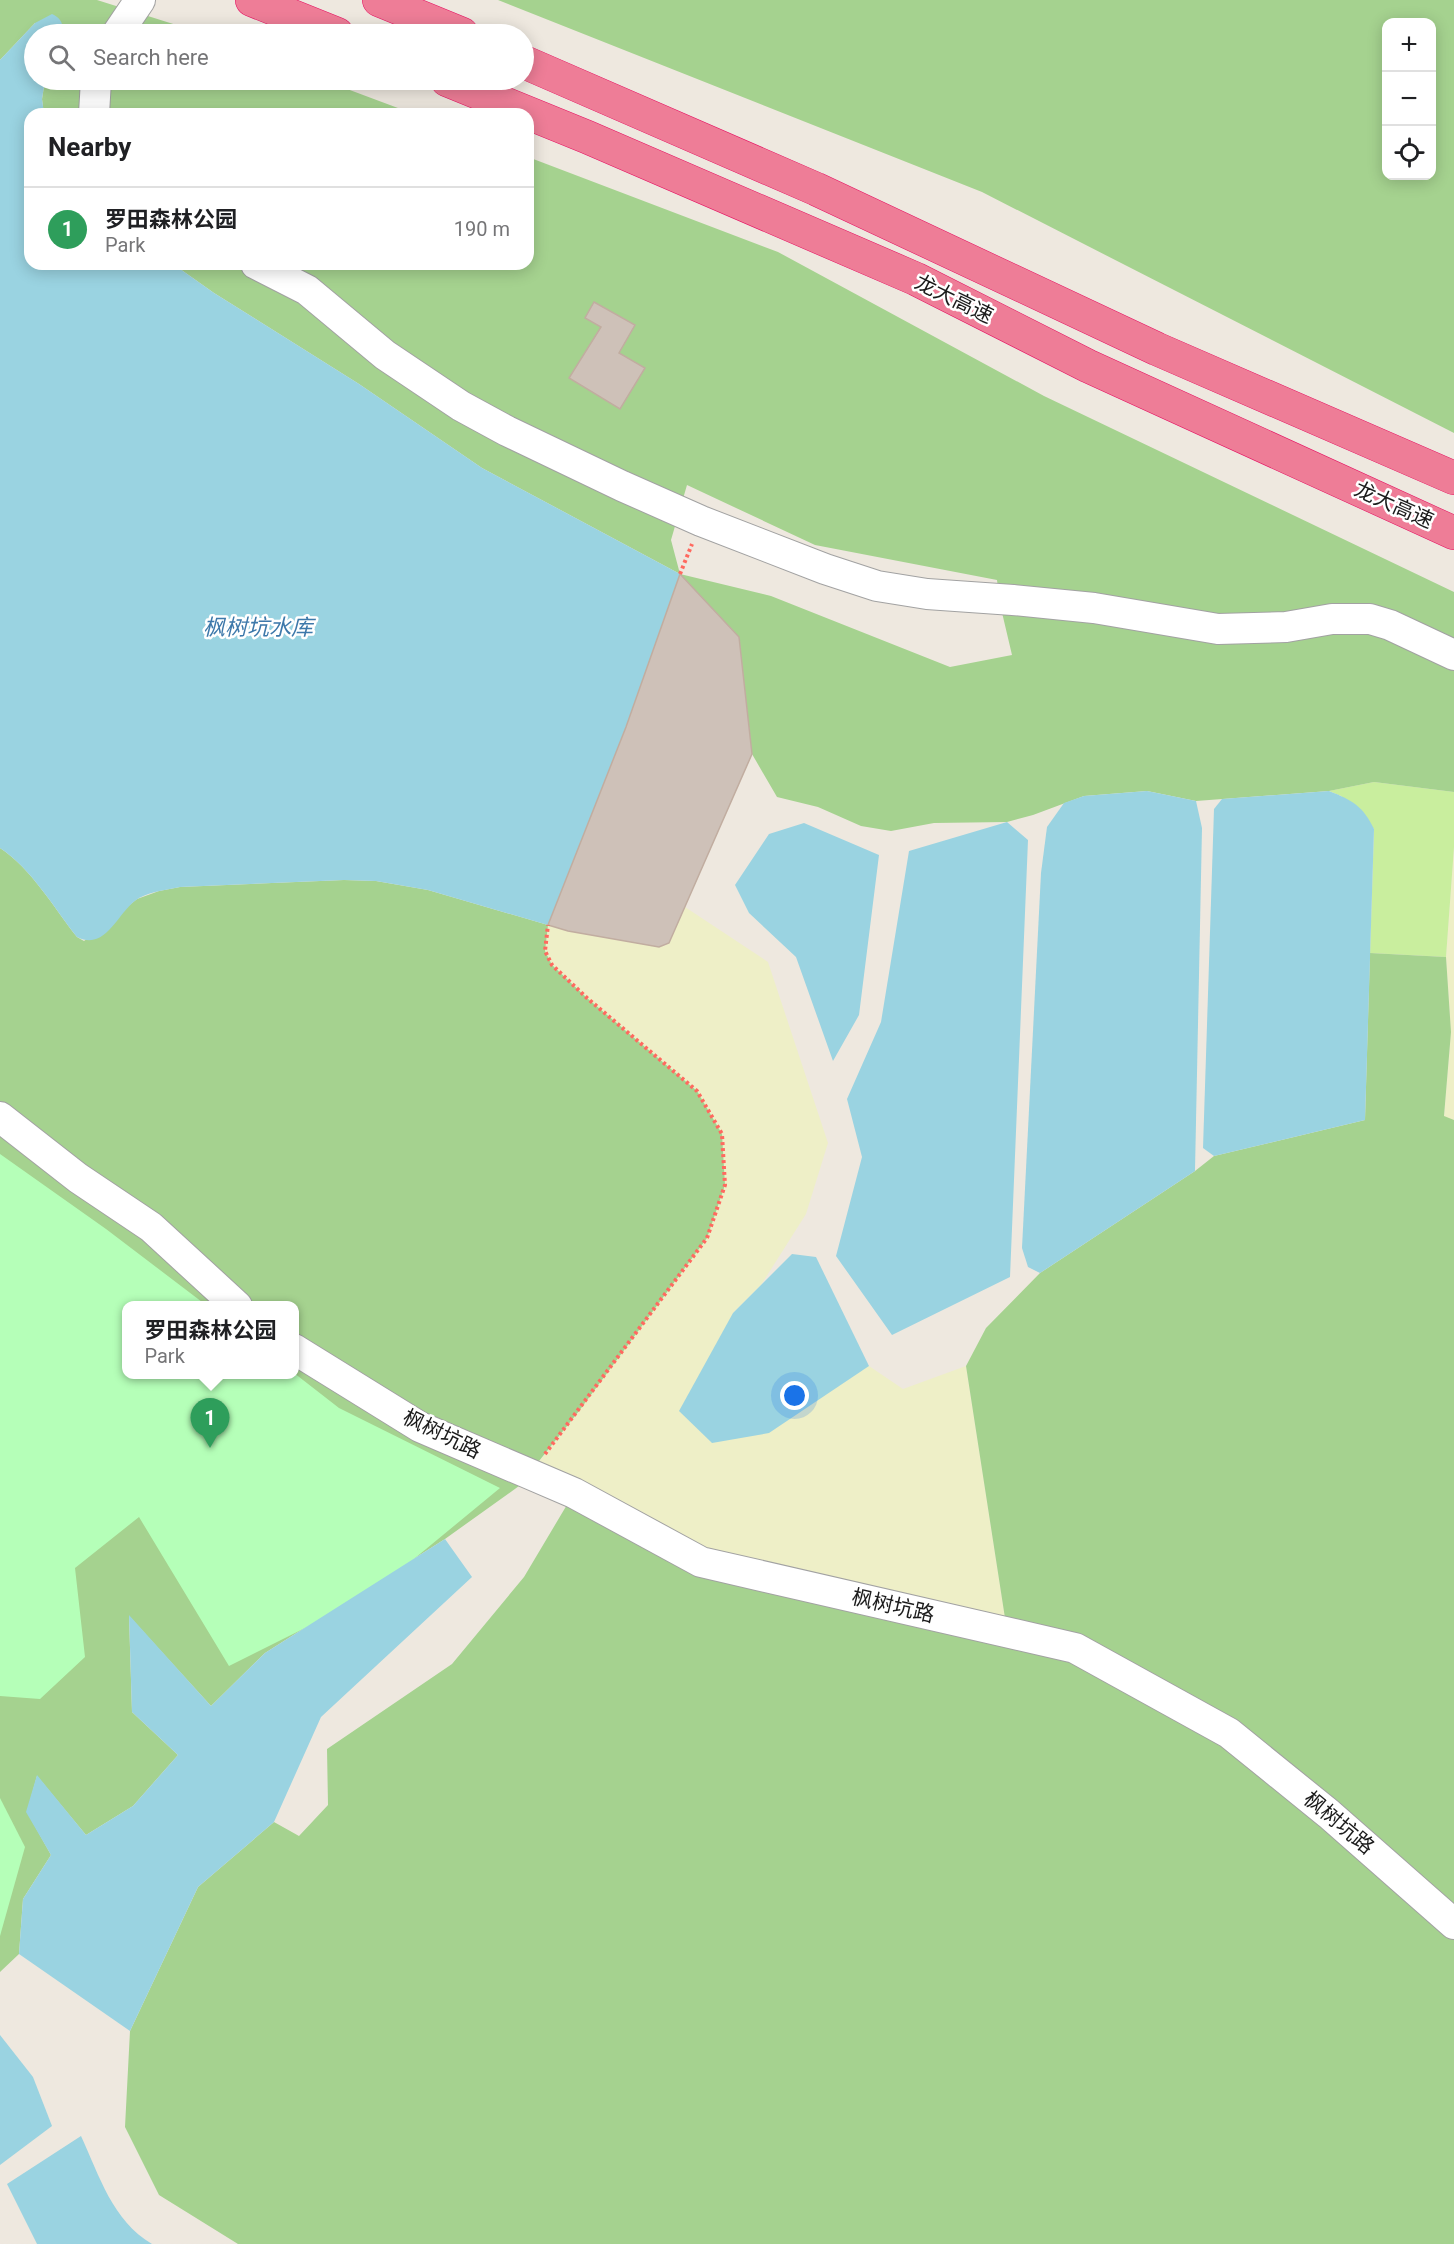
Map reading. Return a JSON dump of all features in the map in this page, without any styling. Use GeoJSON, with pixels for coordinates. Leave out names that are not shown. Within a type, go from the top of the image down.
{"type":"FeatureCollection","features":[{"type":"Feature","properties":{"kind":"highway"},"geometry":{"type":"LineString","coordinates":[[252,0],[312,24]]}},
{"type":"Feature","properties":{"kind":"highway"},"geometry":{"type":"LineString","coordinates":[[379,0],[438,24]]}},
{"type":"Feature","properties":{"kind":"highway","name":"龙大高速"},"geometry":{"type":"LineString","coordinates":[[534,66],[816,189],[1157,349],[1454,478]]}},
{"type":"Feature","properties":{"kind":"highway","name":"龙大高速"},"geometry":{"type":"LineString","coordinates":[[471,90],[515,108]]}},
{"type":"Feature","properties":{"kind":"highway","name":"龙大高速"},"geometry":{"type":"LineString","coordinates":[[534,116],[905,274],[1088,366],[1454,533]]}},
{"type":"Feature","properties":{"kind":"street"},"geometry":{"type":"LineString","coordinates":[[124,24],[140,0]]}},
{"type":"Feature","properties":{"kind":"street"},"geometry":{"type":"LineString","coordinates":[[94,108],[95,90]]}},
{"type":"Feature","properties":{"kind":"street"},"geometry":{"type":"LineString","coordinates":[[268,270],[307,290],[385,354],[461,406],[559,456],[701,521],[825,569],[877,586],[927,594],[1094,608],[1218,629],[1286,627],[1332,619],[1371,619],[1390,625],[1454,655]]}},
{"type":"Feature","properties":{"kind":"street"},"geometry":{"type":"LineString","coordinates":[[0,1117],[78,1178],[152,1227],[233,1301]]}},
{"type":"Feature","properties":{"kind":"street","name":"枫树坑路"},"geometry":{"type":"LineString","coordinates":[[299,1351],[420,1427],[574,1493],[701,1562],[1075,1648],[1229,1732],[1329,1814],[1454,1924]]}},
{"type":"Feature","properties":{"kind":"path"},"geometry":{"type":"LineString","coordinates":[[680,574],[701,521]]}},
{"type":"Feature","properties":{"kind":"path"},"geometry":{"type":"LineString","coordinates":[[530,1473],[579,1411],[707,1238],[725,1185],[722,1134],[697,1091],[587,998],[552,965],[545,951],[548,925]]}},
{"type":"Feature","properties":{"kind":"green space"},"geometry":{"type":"Polygon","coordinates":[[[0,0],[97,0],[173,24],[24,24],[24,35],[0,60],[0,0]]]}},
{"type":"Feature","properties":{"kind":"green space"},"geometry":{"type":"Polygon","coordinates":[[[498,0],[1454,0],[1454,433],[982,192],[498,0]]]}},
{"type":"Feature","properties":{"kind":"green space"},"geometry":{"type":"Polygon","coordinates":[[[43,90],[350,90],[398,108],[43,108],[43,90]]]}},
{"type":"Feature","properties":{"kind":"green space"},"geometry":{"type":"Polygon","coordinates":[[[534,159],[778,252],[1044,396],[1454,592],[1454,792],[1374,782],[1329,791],[1196,801],[1147,791],[1084,796],[1007,822],[934,823],[891,831],[861,826],[818,807],[777,797],[752,754],[739,637],[680,574],[482,468],[359,384],[181,270],[534,270],[534,159]],[[687,485],[671,540],[680,574],[771,596],[950,667],[1012,655],[997,580],[815,545],[687,485]]]}},
{"type":"Feature","properties":{"kind":"green space"},"geometry":{"type":"Polygon","coordinates":[[[1374,782],[1454,792],[1454,847],[1446,957],[1370,953],[1374,829],[1341,796],[1329,791],[1374,782]]]}},
{"type":"Feature","properties":{"kind":"green space"},"geometry":{"type":"Polygon","coordinates":[[[1454,847],[1454,1120],[1444,1117],[1451,1032],[1446,957],[1454,847]]]}},
{"type":"Feature","properties":{"kind":"green space"},"geometry":{"type":"Polygon","coordinates":[[[0,848],[32,877],[77,937],[84,941],[137,899],[159,891],[180,887],[344,880],[376,881],[428,890],[548,925],[545,951],[552,965],[587,998],[697,1091],[722,1134],[725,1185],[707,1238],[579,1411],[519,1486],[445,1539],[265,1653],[211,1706],[129,1616],[132,1712],[178,1755],[133,1806],[86,1835],[37,1776],[27,1812],[51,1855],[23,1899],[19,1954],[0,1972],[0,848]]]}},
{"type":"Feature","properties":{"kind":"green space"},"geometry":{"type":"Polygon","coordinates":[[[685,907],[768,962],[828,1143],[806,1214],[761,1285],[733,1313],[712,1443],[869,1366],[903,1389],[966,1366],[1005,1618],[705,1549],[530,1473],[579,1411],[587,998],[552,965],[545,951],[548,925],[568,931],[664,946],[669,943],[685,907]]]}},
{"type":"Feature","properties":{"kind":"green space"},"geometry":{"type":"Polygon","coordinates":[[[1370,953],[1446,957],[1451,1032],[1444,1116],[1454,1120],[1454,2244],[238,2244],[159,2195],[125,2127],[130,2031],[198,1887],[274,1822],[299,1836],[328,1805],[327,1749],[452,1664],[524,1577],[574,1493],[701,1562],[1005,1618],[966,1366],[986,1328],[1040,1273],[1195,1171],[1214,1156],[1365,1120],[1370,953]]]}},
{"type":"Feature","properties":{"kind":"green space"},"geometry":{"type":"Polygon","coordinates":[[[0,1154],[106,1229],[201,1301],[122,1301],[122,1379],[299,1379],[299,1377],[339,1408],[500,1488],[369,1596],[229,1666],[139,1517],[75,1568],[85,1657],[40,1699],[0,1696],[0,1154]]]}},
{"type":"Feature","properties":{"kind":"green space"},"geometry":{"type":"Polygon","coordinates":[[[0,1798],[25,1847],[0,1936],[0,1798]]]}},
{"type":"Feature","properties":{"kind":"water","name":"枫树坑水库"},"geometry":{"type":"Polygon","coordinates":[[[52,14],[58,17],[62,24],[34,24],[52,14]]]}},
{"type":"Feature","properties":{"kind":"water","name":"枫树坑水库"},"geometry":{"type":"Polygon","coordinates":[[[24,35],[24,90],[43,90],[43,108],[24,108],[24,270],[181,270],[359,384],[482,468],[680,574],[626,727],[548,925],[428,890],[376,881],[344,880],[180,887],[160,891],[139,898],[104,934],[96,939],[87,940],[77,937],[32,877],[0,848],[0,60],[24,35]]]}},
{"type":"Feature","properties":{"kind":"water"},"geometry":{"type":"Polygon","coordinates":[[[1147,791],[1196,801],[1202,828],[1195,1171],[1040,1273],[1028,1267],[1022,1248],[1041,873],[1047,827],[1064,803],[1084,796],[1147,791]]]}},
{"type":"Feature","properties":{"kind":"water"},"geometry":{"type":"Polygon","coordinates":[[[1329,791],[1361,809],[1374,829],[1365,1120],[1214,1156],[1203,1148],[1214,809],[1222,799],[1329,791]]]}},
{"type":"Feature","properties":{"kind":"water"},"geometry":{"type":"Polygon","coordinates":[[[1007,822],[1028,840],[1010,1277],[892,1335],[836,1256],[862,1157],[847,1099],[881,1022],[909,851],[1007,822]]]}},
{"type":"Feature","properties":{"kind":"water"},"geometry":{"type":"Polygon","coordinates":[[[804,823],[879,855],[859,1015],[833,1061],[796,957],[749,913],[735,885],[769,834],[804,823]]]}},
{"type":"Feature","properties":{"kind":"water"},"geometry":{"type":"Polygon","coordinates":[[[792,1254],[816,1257],[869,1366],[769,1433],[712,1443],[679,1411],[733,1313],[792,1254]]]}},
{"type":"Feature","properties":{"kind":"water"},"geometry":{"type":"Polygon","coordinates":[[[445,1539],[472,1577],[321,1717],[274,1822],[198,1887],[130,2031],[19,1954],[23,1899],[51,1855],[26,1812],[37,1775],[86,1835],[133,1806],[178,1755],[132,1712],[129,1615],[211,1706],[265,1653],[445,1539]]]}},
{"type":"Feature","properties":{"kind":"water"},"geometry":{"type":"Polygon","coordinates":[[[0,2035],[33,2077],[52,2126],[0,2165],[0,2035]]]}},
{"type":"Feature","properties":{"kind":"water"},"geometry":{"type":"Polygon","coordinates":[[[81,2136],[101,2182],[117,2210],[138,2234],[152,2244],[37,2244],[7,2184],[81,2136]]]}},
{"type":"Feature","properties":{"kind":"building"},"geometry":{"type":"Polygon","coordinates":[[[594,302],[635,325],[619,353],[645,368],[620,409],[569,378],[601,327],[585,318],[594,302]]]}},
{"type":"Feature","properties":{"kind":"building"},"geometry":{"type":"Polygon","coordinates":[[[680,574],[739,637],[752,754],[669,943],[659,947],[568,931],[548,925],[626,727],[680,574]]]}},
{"type":"Feature","properties":{"kind":"place","name":"罗田森林公园"},"geometry":{"type":"Point","coordinates":[210,1448]}}]}
